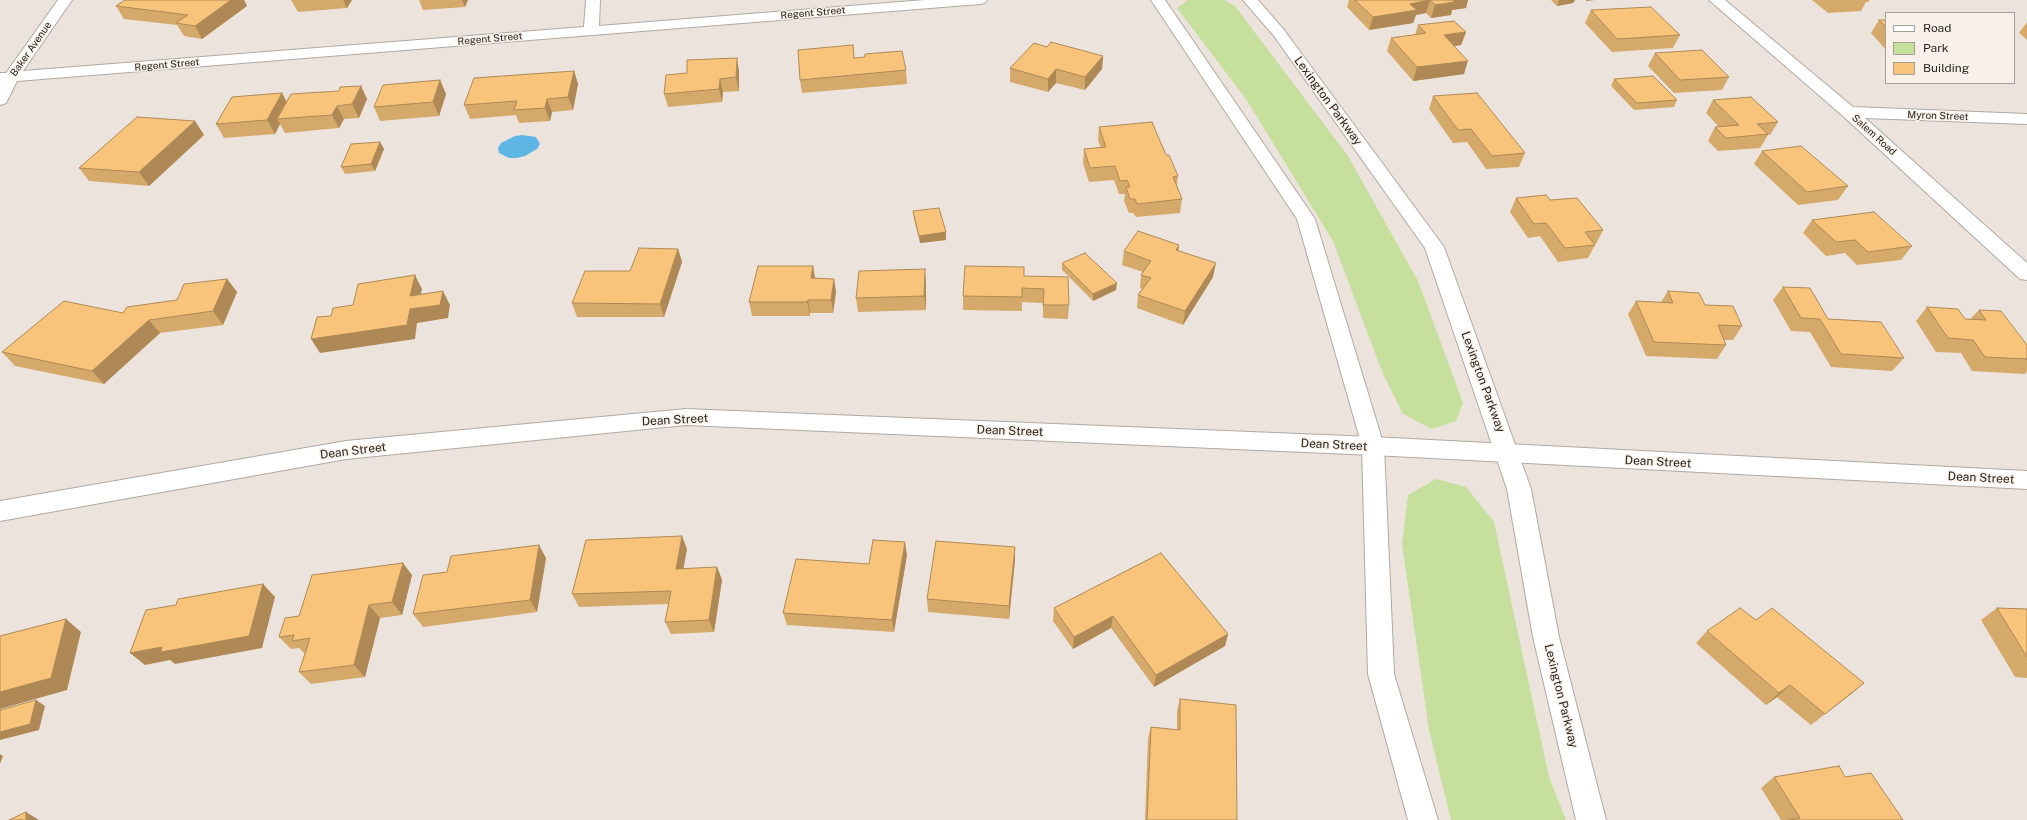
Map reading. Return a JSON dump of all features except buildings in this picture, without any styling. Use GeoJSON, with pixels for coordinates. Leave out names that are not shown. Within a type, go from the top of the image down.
{"type":"FeatureCollection","features":[{"type":"Feature","properties":{"kind":"street","name":"Baker Avenue"},"geometry":{"type":"LineString","coordinates":[[0,100],[5,78],[65,0]]}},
{"type":"Feature","properties":{"kind":"street"},"geometry":{"type":"LineString","coordinates":[[591,31],[593,0]]}},
{"type":"Feature","properties":{"kind":"street","name":"Regent Street"},"geometry":{"type":"LineString","coordinates":[[5,78],[980,0]]}},
{"type":"Feature","properties":{"kind":"street"},"geometry":{"type":"LineString","coordinates":[[1158,0],[1306,219],[1373,446],[1381,674],[1423,820]]}},
{"type":"Feature","properties":{"kind":"street","name":"Lexington Parkway"},"geometry":{"type":"LineString","coordinates":[[1250,0],[1279,33],[1434,247],[1508,454],[1519,489],[1546,637],[1591,820]]}},
{"type":"Feature","properties":{"kind":"street","name":"Salem Road"},"geometry":{"type":"LineString","coordinates":[[1716,0],[1849,112],[2027,274]]}},
{"type":"Feature","properties":{"kind":"street","name":"Myron Street"},"geometry":{"type":"LineString","coordinates":[[1849,112],[2027,119]]}},
{"type":"Feature","properties":{"kind":"street","name":"Dean Street"},"geometry":{"type":"LineString","coordinates":[[0,511],[70,497],[346,450],[686,417],[1373,446],[2027,480]]}},
{"type":"Feature","properties":{"kind":"green space"},"geometry":{"type":"Polygon","coordinates":[[[1188,0],[1224,0],[1235,6],[1348,156],[1418,281],[1463,403],[1456,421],[1432,429],[1403,414],[1383,374],[1333,241],[1246,99],[1177,8],[1188,0]]]}},
{"type":"Feature","properties":{"kind":"green space"},"geometry":{"type":"Polygon","coordinates":[[[1436,479],[1466,487],[1494,522],[1549,777],[1566,820],[1451,820],[1429,730],[1402,544],[1408,495],[1436,479]]]}},
{"type":"Feature","properties":{"kind":"water"},"geometry":{"type":"Polygon","coordinates":[[[522,135],[536,137],[540,144],[537,149],[525,156],[517,158],[509,158],[499,153],[498,148],[501,143],[515,136],[522,135]]]}}]}
